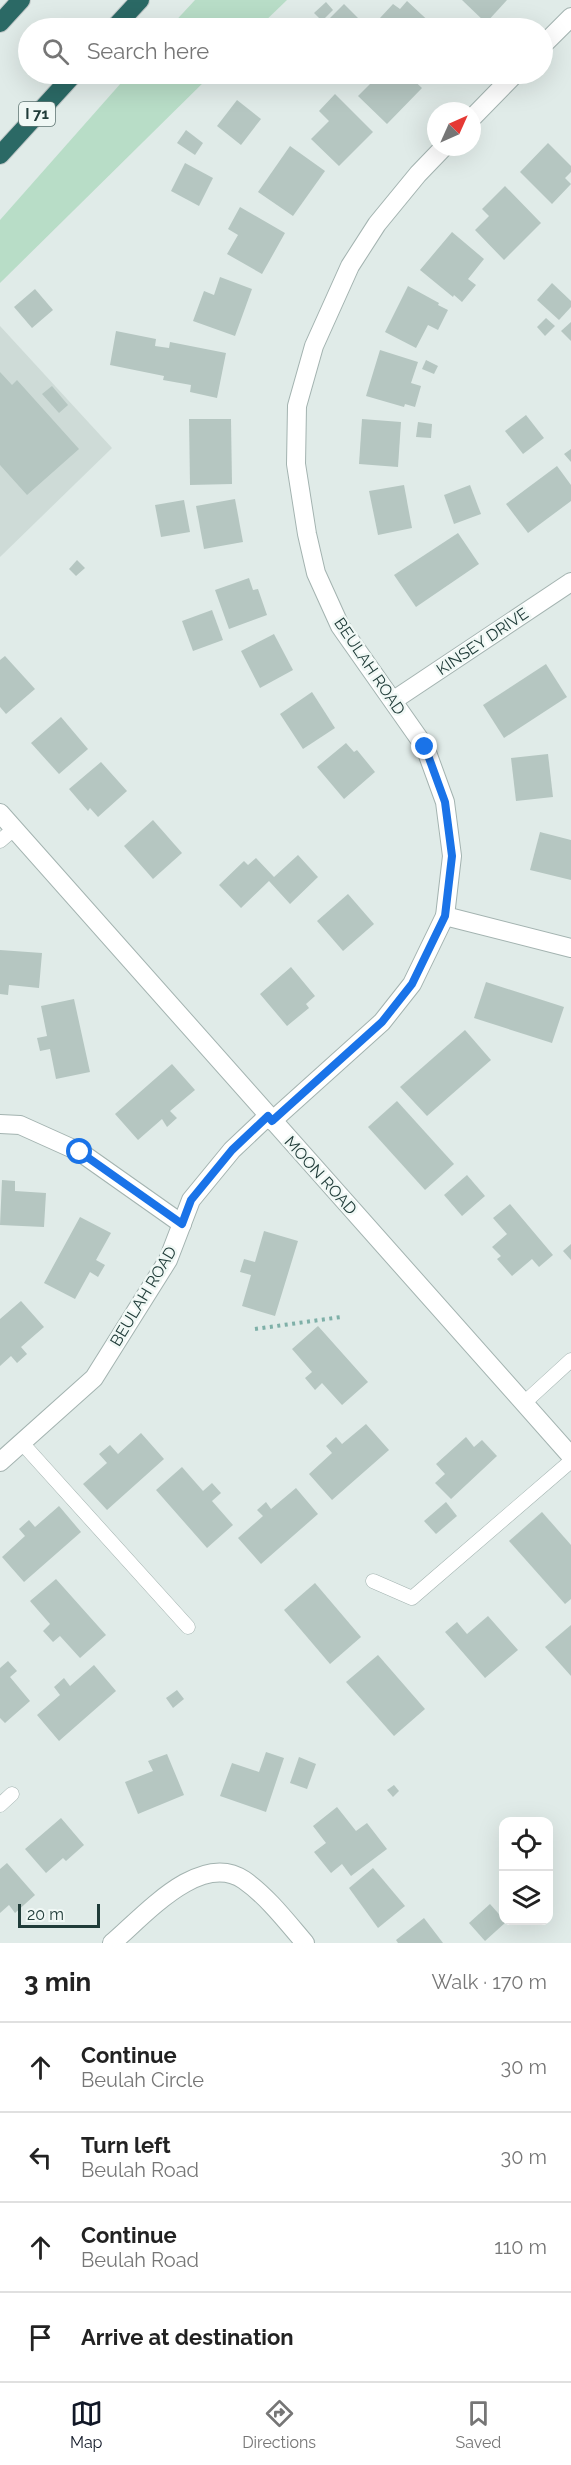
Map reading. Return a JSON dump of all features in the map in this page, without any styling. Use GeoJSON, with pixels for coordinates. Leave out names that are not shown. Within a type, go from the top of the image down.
{"type":"FeatureCollection","features":[{"type":"Feature","properties":{"kind":"highway"},"geometry":{"type":"LineString","coordinates":[[0,23],[21,0]]}},
{"type":"Feature","properties":{"kind":"highway"},"geometry":{"type":"LineString","coordinates":[[123,18],[140,0]]}},
{"type":"Feature","properties":{"kind":"highway","name":"I 71"},"geometry":{"type":"LineString","coordinates":[[0,155],[65,84]]}},
{"type":"Feature","properties":{"kind":"street"},"geometry":{"type":"LineString","coordinates":[[553,36],[571,17]]}},
{"type":"Feature","properties":{"kind":"street"},"geometry":{"type":"LineString","coordinates":[[481,109],[505,84]]}},
{"type":"Feature","properties":{"kind":"street","name":"BEULAH ROAD"},"geometry":{"type":"LineString","coordinates":[[0,1462],[94,1378],[168,1260],[191,1200],[232,1150],[382,1022],[412,984],[445,916],[452,856],[445,802],[425,747],[340,626],[316,573],[306,534],[296,464],[297,406],[314,346],[350,266],[377,224],[435,156]]}},
{"type":"Feature","properties":{"kind":"street","name":"KINSEY DRIVE"},"geometry":{"type":"LineString","coordinates":[[394,700],[571,582]]}},
{"type":"Feature","properties":{"kind":"street","name":"MOON ROAD"},"geometry":{"type":"LineString","coordinates":[[0,813],[7,835],[270,1118],[524,1403],[571,1459]]}},
{"type":"Feature","properties":{"kind":"street"},"geometry":{"type":"LineString","coordinates":[[445,916],[571,948]]}},
{"type":"Feature","properties":{"kind":"street"},"geometry":{"type":"LineString","coordinates":[[0,1124],[20,1125],[80,1152],[182,1224]]}},
{"type":"Feature","properties":{"kind":"street"},"geometry":{"type":"LineString","coordinates":[[112,1943],[174,1889],[198,1875],[225,1873],[243,1879],[250,1885],[305,1943]]}},
{"type":"Feature","properties":{"kind":"lane"},"geometry":{"type":"LineString","coordinates":[[524,1403],[571,1360]]}},
{"type":"Feature","properties":{"kind":"lane"},"geometry":{"type":"LineString","coordinates":[[22,1443],[188,1627]]}},
{"type":"Feature","properties":{"kind":"lane"},"geometry":{"type":"LineString","coordinates":[[373,1581],[412,1598],[571,1459]]}},
{"type":"Feature","properties":{"kind":"lane"},"geometry":{"type":"LineString","coordinates":[[0,1805],[12,1794]]}},
{"type":"Feature","properties":{"kind":"path"},"geometry":{"type":"LineString","coordinates":[[255,1329],[341,1317]]}},
{"type":"Feature","properties":{"kind":"shaded area"},"geometry":{"type":"Polygon","coordinates":[[[0,326],[112,448],[0,557],[0,326]]]}},
{"type":"Feature","properties":{"kind":"green space"},"geometry":{"type":"Polygon","coordinates":[[[195,0],[287,0],[268,18],[178,18],[195,0]]]}},
{"type":"Feature","properties":{"kind":"green space"},"geometry":{"type":"Polygon","coordinates":[[[120,84],[202,84],[0,283],[0,220],[120,84]]]}},
{"type":"Feature","properties":{"kind":"building"},"geometry":{"type":"Polygon","coordinates":[[[462,0],[507,0],[491,18],[481,18],[462,0]]]}},
{"type":"Feature","properties":{"kind":"building"},"geometry":{"type":"Polygon","coordinates":[[[407,1],[425,18],[380,18],[393,4],[400,9],[407,1]]]}},
{"type":"Feature","properties":{"kind":"building"},"geometry":{"type":"Polygon","coordinates":[[[326,2],[333,10],[325,18],[319,18],[314,13],[326,2]]]}},
{"type":"Feature","properties":{"kind":"building"},"geometry":{"type":"Polygon","coordinates":[[[344,4],[358,18],[330,18],[344,4]]]}},
{"type":"Feature","properties":{"kind":"building"},"geometry":{"type":"Polygon","coordinates":[[[370,84],[418,84],[422,88],[387,124],[358,96],[370,84]]]}},
{"type":"Feature","properties":{"kind":"building"},"geometry":{"type":"Polygon","coordinates":[[[335,94],[373,132],[339,166],[311,139],[329,121],[319,111],[335,94]]]}},
{"type":"Feature","properties":{"kind":"building"},"geometry":{"type":"Polygon","coordinates":[[[237,100],[261,119],[241,145],[217,126],[237,100]]]}},
{"type":"Feature","properties":{"kind":"building"},"geometry":{"type":"Polygon","coordinates":[[[186,130],[203,143],[195,155],[177,143],[186,130]]]}},
{"type":"Feature","properties":{"kind":"building"},"geometry":{"type":"Polygon","coordinates":[[[548,143],[571,166],[571,172],[565,178],[571,184],[552,204],[520,172],[548,143]]]}},
{"type":"Feature","properties":{"kind":"building"},"geometry":{"type":"Polygon","coordinates":[[[290,146],[325,171],[293,216],[258,192],[290,146]]]}},
{"type":"Feature","properties":{"kind":"building"},"geometry":{"type":"Polygon","coordinates":[[[185,163],[213,178],[199,206],[171,191],[185,163]]]}},
{"type":"Feature","properties":{"kind":"building"},"geometry":{"type":"Polygon","coordinates":[[[505,186],[541,223],[504,260],[475,230],[489,216],[482,209],[505,186]]]}},
{"type":"Feature","properties":{"kind":"building"},"geometry":{"type":"Polygon","coordinates":[[[240,207],[285,233],[262,274],[227,254],[238,235],[228,229],[240,207]]]}},
{"type":"Feature","properties":{"kind":"building"},"geometry":{"type":"Polygon","coordinates":[[[452,232],[484,259],[468,279],[476,285],[462,302],[420,270],[452,232]]]}},
{"type":"Feature","properties":{"kind":"building"},"geometry":{"type":"Polygon","coordinates":[[[220,277],[252,289],[235,336],[193,321],[204,291],[214,295],[220,277]]]}},
{"type":"Feature","properties":{"kind":"building"},"geometry":{"type":"Polygon","coordinates":[[[552,283],[571,301],[571,307],[559,320],[537,300],[552,283]]]}},
{"type":"Feature","properties":{"kind":"building"},"geometry":{"type":"Polygon","coordinates":[[[408,286],[448,310],[438,330],[428,325],[416,348],[385,332],[408,286]]]}},
{"type":"Feature","properties":{"kind":"building"},"geometry":{"type":"Polygon","coordinates":[[[35,289],[53,310],[32,328],[14,307],[35,289]]]}},
{"type":"Feature","properties":{"kind":"building"},"geometry":{"type":"Polygon","coordinates":[[[546,318],[555,326],[545,336],[537,327],[546,318]]]}},
{"type":"Feature","properties":{"kind":"building"},"geometry":{"type":"Polygon","coordinates":[[[571,322],[571,341],[561,331],[571,322]]]}},
{"type":"Feature","properties":{"kind":"building"},"geometry":{"type":"Polygon","coordinates":[[[116,331],[156,339],[155,346],[169,348],[170,342],[226,353],[217,398],[190,392],[191,385],[163,380],[164,376],[110,365],[116,331]]]}},
{"type":"Feature","properties":{"kind":"building"},"geometry":{"type":"Polygon","coordinates":[[[380,350],[418,362],[411,383],[421,386],[415,407],[405,404],[404,407],[366,396],[380,350]]]}},
{"type":"Feature","properties":{"kind":"building"},"geometry":{"type":"Polygon","coordinates":[[[426,360],[438,366],[434,374],[422,369],[426,360]]]}},
{"type":"Feature","properties":{"kind":"building"},"geometry":{"type":"Polygon","coordinates":[[[0,372],[12,385],[17,380],[79,449],[27,495],[0,465],[0,372]]]}},
{"type":"Feature","properties":{"kind":"building"},"geometry":{"type":"Polygon","coordinates":[[[52,386],[68,405],[59,413],[42,394],[52,386]]]}},
{"type":"Feature","properties":{"kind":"building"},"geometry":{"type":"Polygon","coordinates":[[[526,415],[544,438],[523,454],[505,431],[526,415]]]}},
{"type":"Feature","properties":{"kind":"building"},"geometry":{"type":"Polygon","coordinates":[[[189,419],[231,419],[232,484],[190,485],[189,419]]]}},
{"type":"Feature","properties":{"kind":"building"},"geometry":{"type":"Polygon","coordinates":[[[362,419],[401,422],[398,467],[359,464],[362,419]]]}},
{"type":"Feature","properties":{"kind":"building"},"geometry":{"type":"Polygon","coordinates":[[[418,422],[432,424],[431,438],[416,437],[418,422]]]}},
{"type":"Feature","properties":{"kind":"building"},"geometry":{"type":"Polygon","coordinates":[[[571,449],[571,462],[564,454],[571,449]]]}},
{"type":"Feature","properties":{"kind":"building"},"geometry":{"type":"Polygon","coordinates":[[[557,466],[571,485],[571,501],[528,533],[506,504],[557,466]]]}},
{"type":"Feature","properties":{"kind":"building"},"geometry":{"type":"Polygon","coordinates":[[[404,485],[412,528],[378,535],[369,491],[404,485]]]}},
{"type":"Feature","properties":{"kind":"building"},"geometry":{"type":"Polygon","coordinates":[[[470,485],[481,514],[454,524],[444,495],[470,485]]]}},
{"type":"Feature","properties":{"kind":"building"},"geometry":{"type":"Polygon","coordinates":[[[235,499],[243,542],[204,549],[196,506],[235,499]]]}},
{"type":"Feature","properties":{"kind":"building"},"geometry":{"type":"Polygon","coordinates":[[[184,500],[190,532],[161,537],[155,505],[184,500]]]}},
{"type":"Feature","properties":{"kind":"building"},"geometry":{"type":"Polygon","coordinates":[[[458,533],[479,564],[416,607],[394,575],[458,533]]]}},
{"type":"Feature","properties":{"kind":"building"},"geometry":{"type":"Polygon","coordinates":[[[77,560],[85,568],[76,576],[69,569],[77,560]]]}},
{"type":"Feature","properties":{"kind":"building"},"geometry":{"type":"Polygon","coordinates":[[[249,578],[253,590],[258,589],[267,615],[229,629],[215,590],[249,578]]]}},
{"type":"Feature","properties":{"kind":"building"},"geometry":{"type":"Polygon","coordinates":[[[212,610],[223,640],[193,651],[182,621],[212,610]]]}},
{"type":"Feature","properties":{"kind":"building"},"geometry":{"type":"Polygon","coordinates":[[[274,634],[293,670],[260,688],[241,651],[274,634]]]}},
{"type":"Feature","properties":{"kind":"building"},"geometry":{"type":"Polygon","coordinates":[[[5,656],[35,689],[6,714],[0,707],[0,660],[5,656]]]}},
{"type":"Feature","properties":{"kind":"building"},"geometry":{"type":"Polygon","coordinates":[[[546,664],[567,697],[504,738],[483,705],[546,664]]]}},
{"type":"Feature","properties":{"kind":"building"},"geometry":{"type":"Polygon","coordinates":[[[312,692],[335,728],[303,749],[280,714],[312,692]]]}},
{"type":"Feature","properties":{"kind":"building"},"geometry":{"type":"Polygon","coordinates":[[[61,717],[88,749],[59,774],[31,743],[61,717]]]}},
{"type":"Feature","properties":{"kind":"building"},"geometry":{"type":"Polygon","coordinates":[[[346,743],[354,752],[357,750],[375,772],[344,799],[317,767],[346,743]]]}},
{"type":"Feature","properties":{"kind":"building"},"geometry":{"type":"Polygon","coordinates":[[[548,754],[553,797],[516,801],[511,758],[548,754]]]}},
{"type":"Feature","properties":{"kind":"building"},"geometry":{"type":"Polygon","coordinates":[[[101,762],[127,791],[98,817],[90,808],[88,811],[69,789],[101,762]]]}},
{"type":"Feature","properties":{"kind":"building"},"geometry":{"type":"Polygon","coordinates":[[[153,820],[182,853],[153,879],[124,846],[153,820]]]}},
{"type":"Feature","properties":{"kind":"building"},"geometry":{"type":"Polygon","coordinates":[[[540,832],[571,840],[571,880],[530,870],[540,832]]]}},
{"type":"Feature","properties":{"kind":"building"},"geometry":{"type":"Polygon","coordinates":[[[298,855],[318,877],[290,904],[269,881],[241,908],[219,885],[244,861],[248,865],[256,858],[274,877],[298,855]]]}},
{"type":"Feature","properties":{"kind":"building"},"geometry":{"type":"Polygon","coordinates":[[[348,894],[374,924],[343,951],[317,921],[348,894]]]}},
{"type":"Feature","properties":{"kind":"building"},"geometry":{"type":"Polygon","coordinates":[[[0,950],[42,953],[39,988],[9,985],[8,995],[0,994],[0,950]]]}},
{"type":"Feature","properties":{"kind":"building"},"geometry":{"type":"Polygon","coordinates":[[[291,967],[315,996],[306,1004],[309,1008],[287,1026],[260,994],[291,967]]]}},
{"type":"Feature","properties":{"kind":"building"},"geometry":{"type":"Polygon","coordinates":[[[486,982],[564,1007],[552,1043],[474,1018],[486,982]]]}},
{"type":"Feature","properties":{"kind":"building"},"geometry":{"type":"Polygon","coordinates":[[[74,999],[90,1072],[56,1079],[50,1049],[40,1051],[37,1038],[47,1036],[41,1006],[74,999]]]}},
{"type":"Feature","properties":{"kind":"building"},"geometry":{"type":"Polygon","coordinates":[[[465,1030],[491,1060],[427,1116],[400,1087],[465,1030]]]}},
{"type":"Feature","properties":{"kind":"building"},"geometry":{"type":"Polygon","coordinates":[[[172,1064],[195,1090],[170,1111],[177,1118],[167,1127],[162,1119],[138,1140],[115,1114],[172,1064]]]}},
{"type":"Feature","properties":{"kind":"building"},"geometry":{"type":"Polygon","coordinates":[[[397,1101],[454,1164],[425,1190],[368,1127],[397,1101]]]}},
{"type":"Feature","properties":{"kind":"building"},"geometry":{"type":"Polygon","coordinates":[[[467,1175],[485,1196],[462,1216],[444,1195],[467,1175]]]}},
{"type":"Feature","properties":{"kind":"building"},"geometry":{"type":"Polygon","coordinates":[[[2,1180],[15,1181],[15,1191],[46,1193],[44,1227],[0,1225],[2,1180]]]}},
{"type":"Feature","properties":{"kind":"building"},"geometry":{"type":"Polygon","coordinates":[[[510,1204],[553,1255],[539,1267],[532,1259],[512,1276],[497,1259],[501,1256],[492,1247],[507,1234],[493,1218],[510,1204]]]}},
{"type":"Feature","properties":{"kind":"building"},"geometry":{"type":"Polygon","coordinates":[[[80,1217],[111,1233],[96,1260],[105,1265],[98,1277],[90,1272],[75,1299],[44,1283],[80,1217]]]}},
{"type":"Feature","properties":{"kind":"building"},"geometry":{"type":"Polygon","coordinates":[[[264,1231],[298,1241],[275,1316],[242,1306],[251,1275],[240,1272],[244,1259],[255,1262],[264,1231]]]}},
{"type":"Feature","properties":{"kind":"building"},"geometry":{"type":"Polygon","coordinates":[[[571,1244],[571,1260],[563,1251],[571,1244]]]}},
{"type":"Feature","properties":{"kind":"building"},"geometry":{"type":"Polygon","coordinates":[[[21,1301],[44,1327],[21,1347],[27,1354],[17,1363],[11,1356],[0,1366],[0,1319],[21,1301]]]}},
{"type":"Feature","properties":{"kind":"building"},"geometry":{"type":"Polygon","coordinates":[[[318,1326],[368,1382],[342,1405],[322,1383],[315,1390],[305,1378],[312,1372],[292,1349],[318,1326]]]}},
{"type":"Feature","properties":{"kind":"building"},"geometry":{"type":"Polygon","coordinates":[[[366,1424],[389,1450],[332,1500],[309,1474],[332,1453],[326,1446],[336,1437],[342,1444],[366,1424]]]}},
{"type":"Feature","properties":{"kind":"building"},"geometry":{"type":"Polygon","coordinates":[[[141,1433],[164,1459],[107,1510],[83,1484],[107,1463],[99,1454],[110,1445],[118,1454],[141,1433]]]}},
{"type":"Feature","properties":{"kind":"building"},"geometry":{"type":"Polygon","coordinates":[[[466,1437],[474,1447],[482,1440],[497,1456],[451,1499],[435,1483],[445,1474],[436,1464],[466,1437]]]}},
{"type":"Feature","properties":{"kind":"building"},"geometry":{"type":"Polygon","coordinates":[[[182,1467],[203,1491],[212,1483],[221,1493],[212,1501],[233,1525],[207,1548],[156,1490],[182,1467]]]}},
{"type":"Feature","properties":{"kind":"building"},"geometry":{"type":"Polygon","coordinates":[[[296,1488],[318,1514],[261,1564],[238,1538],[263,1516],[257,1510],[266,1502],[271,1509],[296,1488]]]}},
{"type":"Feature","properties":{"kind":"building"},"geometry":{"type":"Polygon","coordinates":[[[446,1502],[457,1516],[436,1534],[424,1521],[446,1502]]]}},
{"type":"Feature","properties":{"kind":"building"},"geometry":{"type":"Polygon","coordinates":[[[59,1506],[81,1532],[24,1582],[2,1557],[25,1536],[19,1529],[29,1520],[35,1527],[59,1506]]]}},
{"type":"Feature","properties":{"kind":"building"},"geometry":{"type":"Polygon","coordinates":[[[542,1512],[571,1545],[571,1599],[565,1604],[509,1541],[542,1512]]]}},
{"type":"Feature","properties":{"kind":"building"},"geometry":{"type":"Polygon","coordinates":[[[56,1579],[106,1635],[80,1658],[60,1636],[53,1642],[43,1631],[50,1624],[30,1601],[56,1579]]]}},
{"type":"Feature","properties":{"kind":"building"},"geometry":{"type":"Polygon","coordinates":[[[315,1583],[361,1637],[330,1664],[284,1610],[315,1583]]]}},
{"type":"Feature","properties":{"kind":"building"},"geometry":{"type":"Polygon","coordinates":[[[488,1616],[518,1650],[485,1678],[445,1632],[457,1622],[467,1634],[488,1616]]]}},
{"type":"Feature","properties":{"kind":"building"},"geometry":{"type":"Polygon","coordinates":[[[571,1625],[571,1676],[545,1647],[571,1625]]]}},
{"type":"Feature","properties":{"kind":"building"},"geometry":{"type":"Polygon","coordinates":[[[378,1655],[425,1709],[394,1736],[346,1682],[378,1655]]]}},
{"type":"Feature","properties":{"kind":"building"},"geometry":{"type":"Polygon","coordinates":[[[8,1661],[17,1671],[10,1677],[30,1701],[5,1723],[0,1718],[0,1668],[8,1661]]]}},
{"type":"Feature","properties":{"kind":"building"},"geometry":{"type":"Polygon","coordinates":[[[94,1665],[116,1691],[59,1741],[37,1715],[60,1695],[54,1687],[64,1678],[70,1686],[94,1665]]]}},
{"type":"Feature","properties":{"kind":"building"},"geometry":{"type":"Polygon","coordinates":[[[177,1690],[184,1699],[173,1708],[166,1698],[177,1690]]]}},
{"type":"Feature","properties":{"kind":"building"},"geometry":{"type":"Polygon","coordinates":[[[266,1752],[284,1758],[266,1812],[220,1796],[232,1763],[259,1772],[266,1752]]]}},
{"type":"Feature","properties":{"kind":"building"},"geometry":{"type":"Polygon","coordinates":[[[167,1754],[184,1795],[138,1814],[125,1782],[153,1771],[148,1761],[167,1754]]]}},
{"type":"Feature","properties":{"kind":"building"},"geometry":{"type":"Polygon","coordinates":[[[299,1757],[316,1764],[307,1789],[290,1783],[299,1757]]]}},
{"type":"Feature","properties":{"kind":"building"},"geometry":{"type":"Polygon","coordinates":[[[394,1785],[399,1791],[393,1797],[387,1790],[394,1785]]]}},
{"type":"Feature","properties":{"kind":"building"},"geometry":{"type":"Polygon","coordinates":[[[337,1807],[356,1831],[367,1823],[387,1849],[351,1876],[342,1864],[331,1873],[314,1852],[326,1843],[313,1826],[337,1807]]]}},
{"type":"Feature","properties":{"kind":"building"},"geometry":{"type":"Polygon","coordinates":[[[61,1818],[84,1845],[66,1861],[63,1858],[46,1873],[25,1849],[61,1818]]]}},
{"type":"Feature","properties":{"kind":"building"},"geometry":{"type":"Polygon","coordinates":[[[7,1863],[35,1895],[15,1913],[9,1905],[0,1913],[0,1869],[7,1863]]]}},
{"type":"Feature","properties":{"kind":"building"},"geometry":{"type":"Polygon","coordinates":[[[373,1868],[405,1906],[378,1928],[349,1888],[373,1868]]]}},
{"type":"Feature","properties":{"kind":"building"},"geometry":{"type":"Polygon","coordinates":[[[490,1904],[499,1914],[499,1925],[503,1925],[485,1941],[469,1923],[490,1904]]]}},
{"type":"Feature","properties":{"kind":"building"},"geometry":{"type":"Polygon","coordinates":[[[424,1918],[443,1943],[398,1943],[396,1940],[424,1918]]]}},
{"type":"Feature","properties":{"kind":"route"},"geometry":{"type":"LineString","coordinates":[[80,1152],[182,1224],[191,1200],[232,1150],[268,1116],[272,1121],[382,1022],[412,984],[445,916],[452,856],[445,802],[425,747]]}}]}
